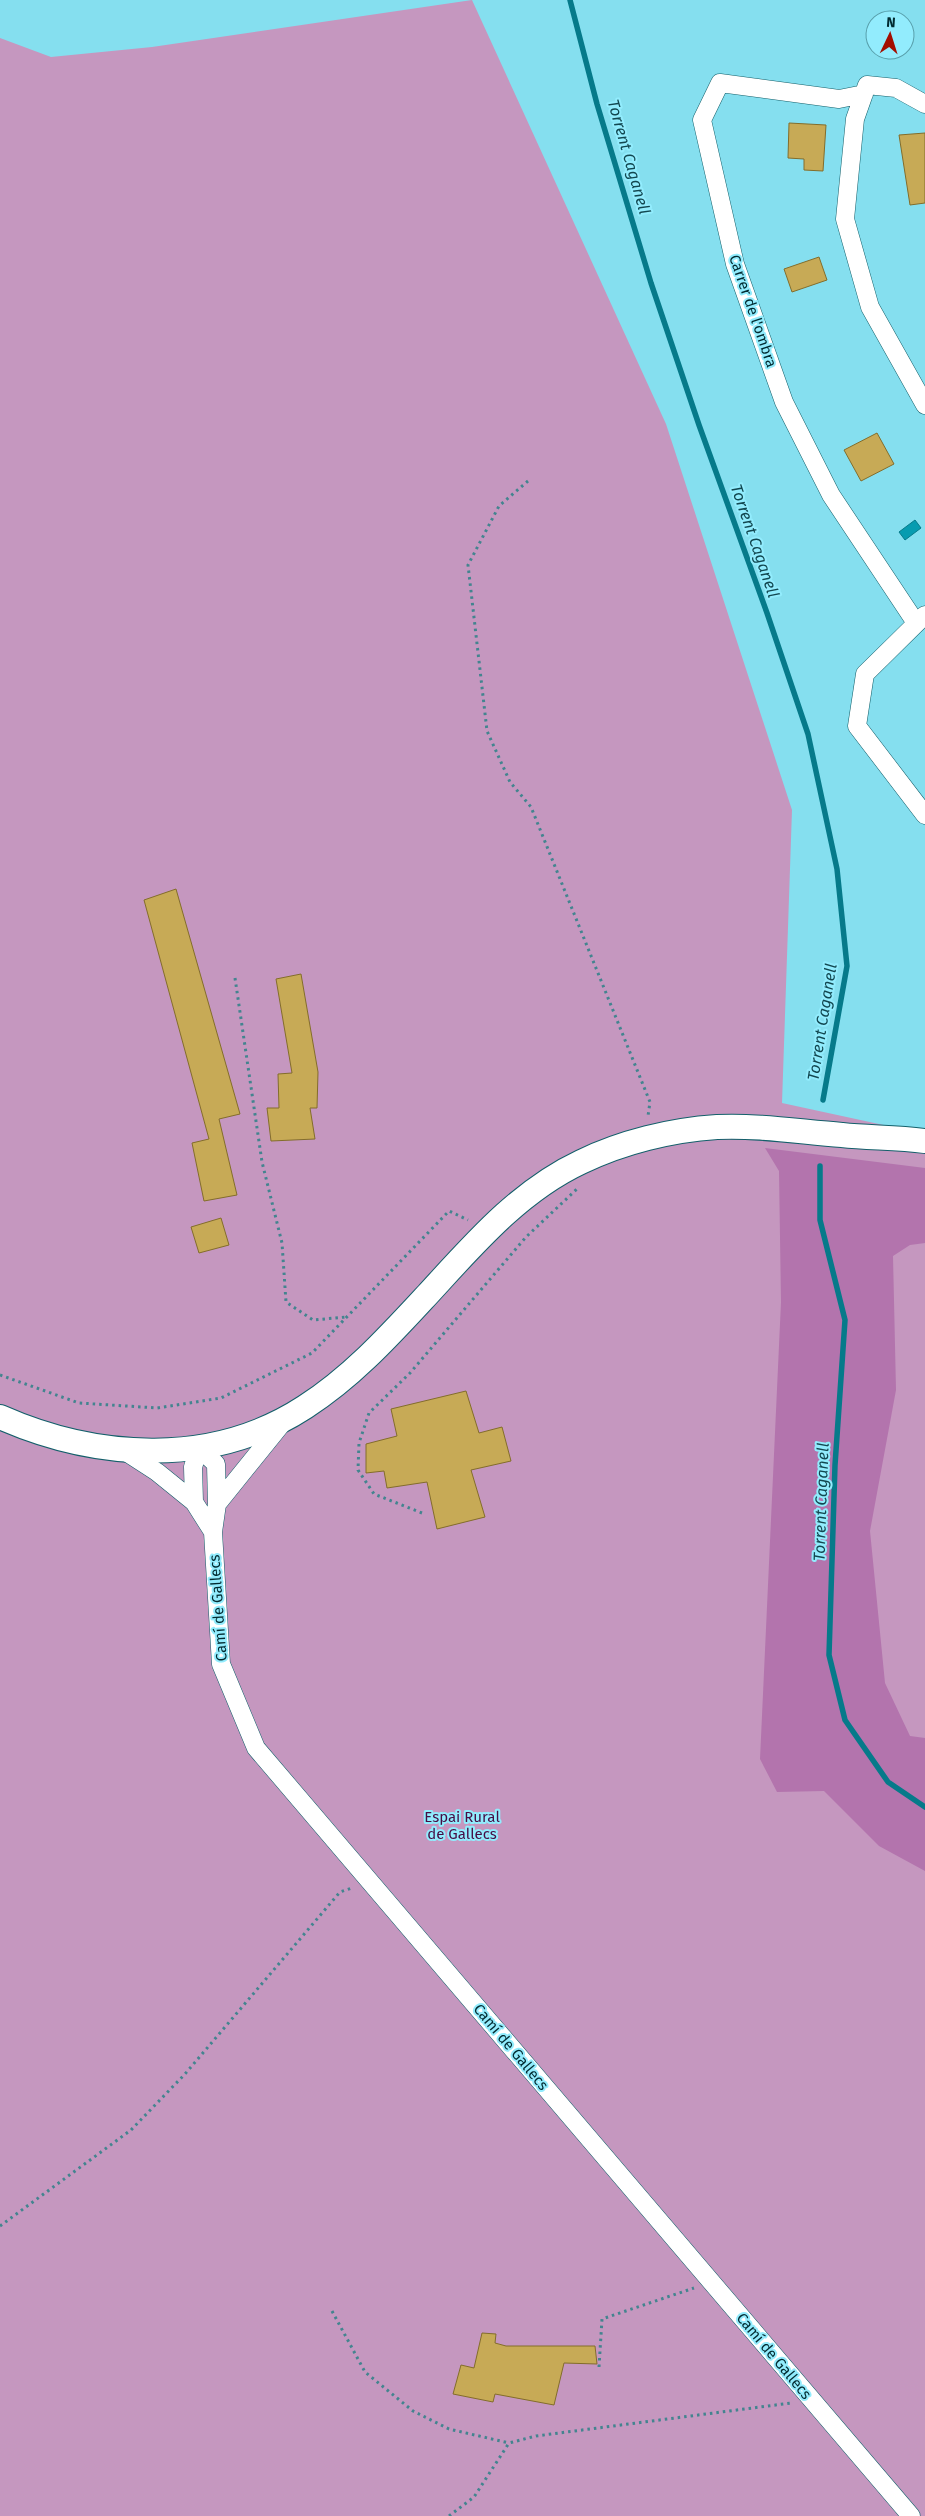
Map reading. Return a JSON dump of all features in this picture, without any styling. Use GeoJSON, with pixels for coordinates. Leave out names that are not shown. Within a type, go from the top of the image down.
{"type":"FeatureCollection","features":[{"type":"Feature","properties":{"kind":"main road"},"geometry":{"type":"LineString","coordinates":[[0,1417],[58,1438],[123,1450],[142,1452],[199,1448],[266,1428],[306,1406],[349,1373],[388,1338],[490,1230],[544,1182],[589,1159],[646,1139],[716,1127],[925,1141]]}},
{"type":"Feature","properties":{"kind":"street","name":"Carrer de l'ombra"},"geometry":{"type":"LineString","coordinates":[[864,94],[839,99],[720,83],[702,120],[735,264],[784,402],[831,495],[921,618]]}},
{"type":"Feature","properties":{"kind":"street"},"geometry":{"type":"LineString","coordinates":[[925,104],[896,88],[867,85],[856,119],[845,219],[870,307],[925,405]]}},
{"type":"Feature","properties":{"kind":"street"},"geometry":{"type":"LineString","coordinates":[[921,618],[864,674],[857,726],[925,815]]}},
{"type":"Feature","properties":{"kind":"street"},"geometry":{"type":"LineString","coordinates":[[217,1504],[289,1417]]}},
{"type":"Feature","properties":{"kind":"street"},"geometry":{"type":"LineString","coordinates":[[194,1502],[193,1466],[199,1448]]}},
{"type":"Feature","properties":{"kind":"street","name":"Camí de Gallecs"},"geometry":{"type":"LineString","coordinates":[[199,1448],[216,1464],[217,1504],[213,1532],[221,1664],[256,1748],[911,2516]]}},
{"type":"Feature","properties":{"kind":"street","name":"Camí de Gallecs"},"geometry":{"type":"LineString","coordinates":[[123,1450],[157,1472],[194,1502],[213,1532]]}},
{"type":"Feature","properties":{"kind":"path"},"geometry":{"type":"LineString","coordinates":[[528,481],[499,506],[468,565],[487,731],[510,782],[531,807],[650,1102],[646,1139]]}},
{"type":"Feature","properties":{"kind":"path"},"geometry":{"type":"LineString","coordinates":[[235,978],[262,1162],[282,1243],[286,1302],[313,1320],[346,1317]]}},
{"type":"Feature","properties":{"kind":"path"},"geometry":{"type":"LineString","coordinates":[[422,1513],[374,1494],[358,1470],[359,1443],[369,1413],[410,1373],[526,1237],[591,1176],[589,1159]]}},
{"type":"Feature","properties":{"kind":"path"},"geometry":{"type":"LineString","coordinates":[[0,1375],[79,1403],[156,1408],[221,1398],[312,1353],[449,1211],[490,1230]]}},
{"type":"Feature","properties":{"kind":"path"},"geometry":{"type":"LineString","coordinates":[[0,2226],[131,2130],[185,2074],[340,1892],[370,1882]]}},
{"type":"Feature","properties":{"kind":"path"},"geometry":{"type":"LineString","coordinates":[[600,2368],[602,2319],[711,2282]]}},
{"type":"Feature","properties":{"kind":"path"},"geometry":{"type":"LineString","coordinates":[[332,2311],[365,2372],[413,2411],[449,2429],[509,2443],[536,2436],[812,2401]]}},
{"type":"Feature","properties":{"kind":"path"},"geometry":{"type":"LineString","coordinates":[[448,2516],[474,2497],[509,2443]]}},
{"type":"Feature","properties":{"kind":"green space","name":"Espai Rural de Gallecs"},"geometry":{"type":"Polygon","coordinates":[[[472,0],[666,424],[792,810],[782,1103],[925,1134],[925,2516],[0,2516],[0,38],[51,57],[152,47],[472,0]]]}},
{"type":"Feature","properties":{"kind":"shaded area"},"geometry":{"type":"Polygon","coordinates":[[[765,1148],[925,1168],[925,1243],[910,1245],[893,1256],[896,1390],[870,1531],[885,1683],[910,1736],[925,1738],[925,1871],[879,1846],[824,1791],[777,1792],[760,1759],[781,1302],[779,1171],[765,1148]]]}},
{"type":"Feature","properties":{"kind":"water"},"geometry":{"type":"Polygon","coordinates":[[[915,520],[921,528],[905,540],[899,532],[915,520]]]}},
{"type":"Feature","properties":{"kind":"building"},"geometry":{"type":"Polygon","coordinates":[[[789,123],[826,125],[823,171],[804,170],[804,159],[788,158],[789,123]]]}},
{"type":"Feature","properties":{"kind":"building"},"geometry":{"type":"Polygon","coordinates":[[[925,133],[925,203],[910,205],[899,135],[925,133]]]}},
{"type":"Feature","properties":{"kind":"building"},"geometry":{"type":"Polygon","coordinates":[[[819,257],[827,280],[792,292],[784,269],[819,257]]]}},
{"type":"Feature","properties":{"kind":"building"},"geometry":{"type":"Polygon","coordinates":[[[877,433],[894,464],[861,481],[844,450],[877,433]]]}},
{"type":"Feature","properties":{"kind":"building"},"geometry":{"type":"Polygon","coordinates":[[[176,889],[240,1114],[219,1119],[237,1195],[204,1201],[192,1143],[209,1139],[144,900],[176,889]]]}},
{"type":"Feature","properties":{"kind":"building"},"geometry":{"type":"Polygon","coordinates":[[[301,974],[318,1072],[317,1108],[310,1108],[315,1139],[271,1141],[267,1108],[279,1108],[278,1074],[292,1073],[276,979],[301,974]]]}},
{"type":"Feature","properties":{"kind":"building"},"geometry":{"type":"Polygon","coordinates":[[[221,1218],[229,1245],[199,1253],[191,1227],[221,1218]]]}},
{"type":"Feature","properties":{"kind":"building"},"geometry":{"type":"Polygon","coordinates":[[[466,1391],[479,1433],[502,1427],[511,1461],[471,1470],[485,1517],[437,1529],[427,1482],[387,1488],[384,1471],[366,1473],[366,1444],[397,1436],[391,1409],[466,1391]]]}},
{"type":"Feature","properties":{"kind":"building"},"geometry":{"type":"Polygon","coordinates":[[[482,2333],[496,2334],[495,2343],[506,2346],[595,2346],[597,2364],[564,2363],[554,2405],[495,2394],[493,2402],[453,2394],[461,2365],[474,2368],[482,2333]]]}},
{"type":"Feature","properties":{"kind":"waterway","name":"Torrent Caganell"},"geometry":{"type":"LineString","coordinates":[[570,0],[597,104],[651,283],[808,734],[837,869],[847,966],[823,1100]]}},
{"type":"Feature","properties":{"kind":"waterway","name":"Torrent Caganell"},"geometry":{"type":"LineString","coordinates":[[820,1166],[820,1220],[845,1320],[835,1465],[829,1655],[845,1720],[888,1782],[925,1807]]}}]}
